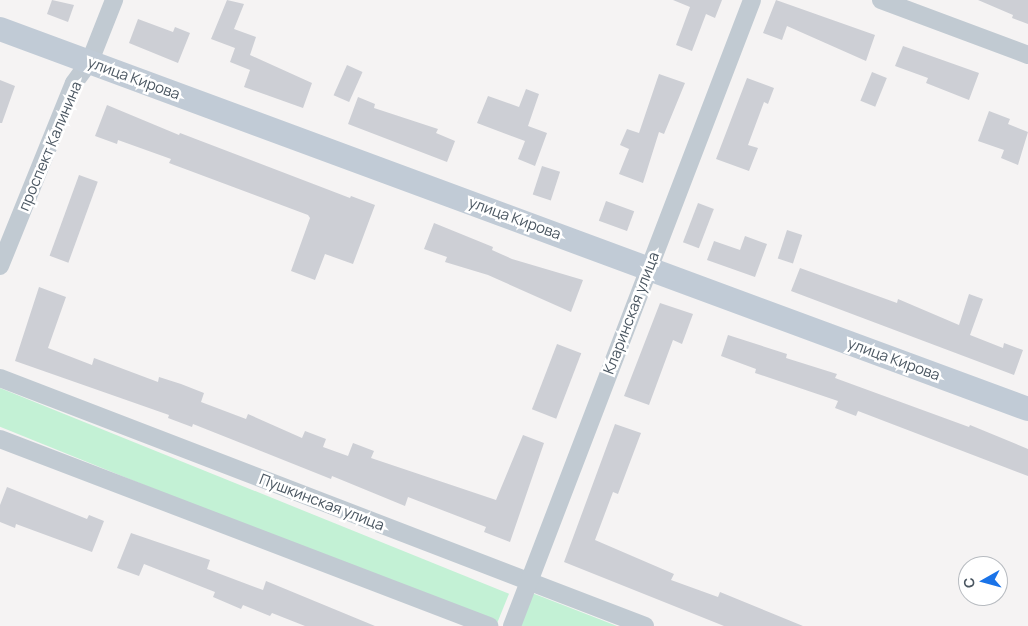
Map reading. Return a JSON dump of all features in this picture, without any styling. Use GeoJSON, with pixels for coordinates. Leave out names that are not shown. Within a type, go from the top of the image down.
{"type":"FeatureCollection","features":[{"type":"Feature","properties":{"kind":"street","name":"проспект Калинина"},"geometry":{"type":"LineString","coordinates":[[0,266],[74,83],[90,61],[114,0]]}},
{"type":"Feature","properties":{"kind":"street","name":"Кларинская улица"},"geometry":{"type":"LineString","coordinates":[[512,626],[527,581],[752,0]]}},
{"type":"Feature","properties":{"kind":"street"},"geometry":{"type":"LineString","coordinates":[[881,0],[1028,56]]}},
{"type":"Feature","properties":{"kind":"street","name":"улица Кирова"},"geometry":{"type":"LineString","coordinates":[[0,29],[649,267],[1028,409]]}},
{"type":"Feature","properties":{"kind":"street","name":"Пушкинская улица"},"geometry":{"type":"LineString","coordinates":[[0,378],[645,626]]}},
{"type":"Feature","properties":{"kind":"street"},"geometry":{"type":"LineString","coordinates":[[0,439],[489,626]]}},
{"type":"Feature","properties":{"kind":"green space"},"geometry":{"type":"Polygon","coordinates":[[[0,388],[509,594],[496,626],[493,626],[0,427],[0,388]]]}},
{"type":"Feature","properties":{"kind":"green space"},"geometry":{"type":"Polygon","coordinates":[[[532,593],[617,626],[521,626],[532,593]]]}},
{"type":"Feature","properties":{"kind":"building"},"geometry":{"type":"Polygon","coordinates":[[[52,0],[74,5],[68,22],[47,14],[52,0]]]}},
{"type":"Feature","properties":{"kind":"building"},"geometry":{"type":"Polygon","coordinates":[[[227,0],[244,4],[234,29],[256,37],[250,55],[312,83],[303,108],[244,87],[250,70],[230,62],[235,48],[211,39],[227,0]]]}},
{"type":"Feature","properties":{"kind":"building"},"geometry":{"type":"Polygon","coordinates":[[[673,0],[722,0],[715,18],[706,14],[692,51],[676,45],[690,7],[673,0]]]}},
{"type":"Feature","properties":{"kind":"building"},"geometry":{"type":"Polygon","coordinates":[[[776,0],[875,35],[866,61],[787,26],[782,40],[763,33],[776,0]]]}},
{"type":"Feature","properties":{"kind":"building"},"geometry":{"type":"Polygon","coordinates":[[[978,0],[1028,0],[1028,24],[1012,18],[1013,15],[978,0]]]}},
{"type":"Feature","properties":{"kind":"building"},"geometry":{"type":"Polygon","coordinates":[[[138,19],[173,32],[175,27],[190,33],[178,63],[129,43],[138,19]]]}},
{"type":"Feature","properties":{"kind":"building"},"geometry":{"type":"Polygon","coordinates":[[[903,46],[979,73],[969,100],[926,83],[928,78],[895,66],[903,46]]]}},
{"type":"Feature","properties":{"kind":"building"},"geometry":{"type":"Polygon","coordinates":[[[347,65],[363,72],[349,102],[334,95],[347,65]]]}},
{"type":"Feature","properties":{"kind":"building"},"geometry":{"type":"Polygon","coordinates":[[[872,72],[887,78],[875,107],[860,101],[872,72]]]}},
{"type":"Feature","properties":{"kind":"building"},"geometry":{"type":"Polygon","coordinates":[[[659,74],[685,83],[664,134],[659,132],[643,183],[619,174],[629,149],[620,145],[627,129],[639,133],[659,74]]]}},
{"type":"Feature","properties":{"kind":"building"},"geometry":{"type":"Polygon","coordinates":[[[747,78],[774,88],[768,104],[764,102],[748,145],[758,148],[749,171],[716,159],[747,78]]]}},
{"type":"Feature","properties":{"kind":"building"},"geometry":{"type":"Polygon","coordinates":[[[0,80],[15,86],[2,123],[0,123],[0,80]]]}},
{"type":"Feature","properties":{"kind":"building"},"geometry":{"type":"Polygon","coordinates":[[[526,89],[539,94],[528,126],[547,133],[535,166],[518,159],[525,141],[477,123],[488,96],[519,107],[526,89]]]}},
{"type":"Feature","properties":{"kind":"building"},"geometry":{"type":"Polygon","coordinates":[[[358,97],[375,104],[374,108],[438,129],[436,133],[455,141],[447,162],[348,124],[358,97]]]}},
{"type":"Feature","properties":{"kind":"building"},"geometry":{"type":"Polygon","coordinates":[[[107,105],[179,135],[180,133],[350,198],[351,196],[375,205],[353,264],[325,254],[315,280],[291,271],[310,218],[308,215],[169,163],[171,159],[118,140],[117,144],[95,136],[107,105]]]}},
{"type":"Feature","properties":{"kind":"building"},"geometry":{"type":"Polygon","coordinates":[[[989,111],[1010,119],[1008,124],[1028,132],[1018,165],[1001,158],[1004,150],[978,141],[989,111]]]}},
{"type":"Feature","properties":{"kind":"building"},"geometry":{"type":"Polygon","coordinates":[[[542,166],[560,172],[551,200],[533,195],[542,166]]]}},
{"type":"Feature","properties":{"kind":"building"},"geometry":{"type":"Polygon","coordinates":[[[79,175],[98,182],[68,263],[50,256],[79,175]]]}},
{"type":"Feature","properties":{"kind":"building"},"geometry":{"type":"Polygon","coordinates":[[[606,201],[634,211],[627,231],[599,221],[606,201]]]}},
{"type":"Feature","properties":{"kind":"building"},"geometry":{"type":"Polygon","coordinates":[[[698,203],[714,209],[699,248],[683,242],[698,203]]]}},
{"type":"Feature","properties":{"kind":"building"},"geometry":{"type":"Polygon","coordinates":[[[434,223],[493,247],[492,250],[512,259],[583,280],[571,312],[488,275],[445,262],[447,257],[424,249],[434,223]]]}},
{"type":"Feature","properties":{"kind":"building"},"geometry":{"type":"Polygon","coordinates":[[[787,230],[802,235],[793,263],[778,259],[787,230]]]}},
{"type":"Feature","properties":{"kind":"building"},"geometry":{"type":"Polygon","coordinates":[[[745,236],[767,244],[755,277],[707,260],[714,241],[740,250],[745,236]]]}},
{"type":"Feature","properties":{"kind":"building"},"geometry":{"type":"Polygon","coordinates":[[[800,268],[897,303],[898,299],[959,325],[969,294],[983,299],[970,335],[1003,348],[1004,343],[1023,350],[1014,375],[791,291],[800,268]]]}},
{"type":"Feature","properties":{"kind":"building"},"geometry":{"type":"Polygon","coordinates":[[[39,287],[66,297],[48,348],[92,365],[94,358],[158,382],[159,377],[181,384],[204,393],[201,402],[246,419],[248,414],[302,438],[305,431],[326,439],[323,447],[348,456],[353,443],[374,451],[371,458],[496,500],[523,435],[544,443],[510,542],[484,532],[486,527],[408,497],[405,506],[332,476],[331,479],[193,424],[192,427],[168,418],[169,415],[15,361],[39,287]]]}},
{"type":"Feature","properties":{"kind":"building"},"geometry":{"type":"Polygon","coordinates":[[[660,303],[693,314],[682,344],[673,340],[649,405],[624,396],[660,303]]]}},
{"type":"Feature","properties":{"kind":"building"},"geometry":{"type":"Polygon","coordinates":[[[728,335],[787,354],[786,358],[837,374],[835,378],[969,427],[970,425],[1028,449],[1028,476],[858,411],[856,416],[835,408],[838,401],[755,373],[756,369],[721,356],[728,335]]]}},
{"type":"Feature","properties":{"kind":"building"},"geometry":{"type":"Polygon","coordinates":[[[557,344],[581,353],[556,419],[532,409],[557,344]]]}},
{"type":"Feature","properties":{"kind":"building"},"geometry":{"type":"Polygon","coordinates":[[[615,424],[641,433],[618,494],[613,492],[595,540],[674,574],[671,580],[718,597],[720,592],[803,626],[724,626],[564,562],[615,424]]]}},
{"type":"Feature","properties":{"kind":"building"},"geometry":{"type":"Polygon","coordinates":[[[7,487],[87,519],[89,515],[104,521],[92,552],[16,524],[15,528],[0,522],[0,505],[7,487]]]}},
{"type":"Feature","properties":{"kind":"building"},"geometry":{"type":"Polygon","coordinates":[[[131,533],[210,560],[207,569],[263,590],[266,581],[375,626],[305,626],[272,613],[270,616],[243,605],[241,609],[213,597],[215,592],[144,564],[139,576],[117,568],[131,533]]]}}]}
